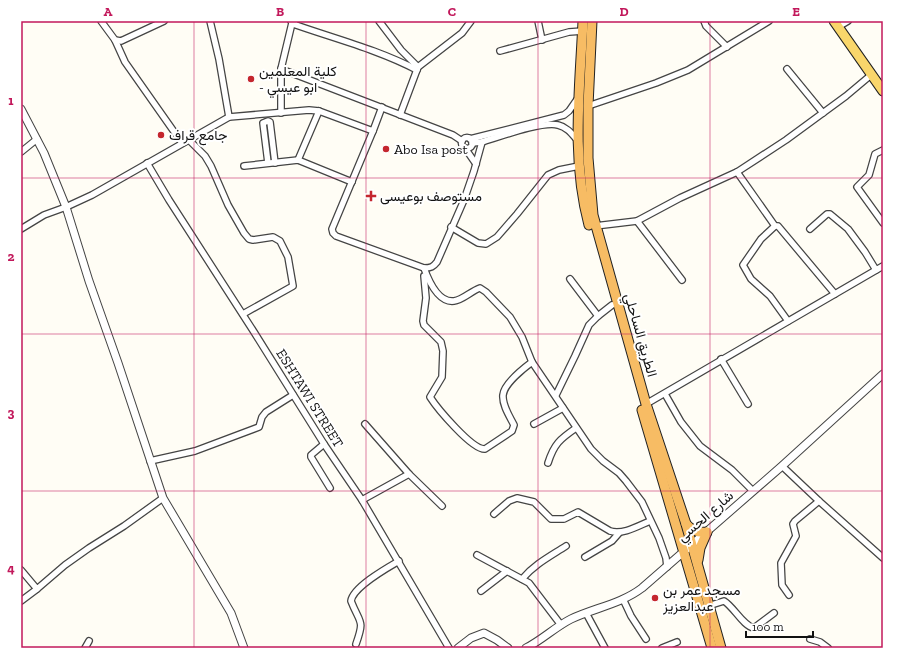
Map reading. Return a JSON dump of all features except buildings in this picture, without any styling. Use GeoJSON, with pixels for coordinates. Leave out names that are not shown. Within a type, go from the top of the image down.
{"type":"FeatureCollection","features":[{"type":"Feature","properties":{"kind":"highway","name":"الطريق الساحلي"},"geometry":{"type":"LineString","coordinates":[[583,21],[578,141],[579,166],[587,218],[712,648]]}},
{"type":"Feature","properties":{"kind":"highway","name":"الطريق الساحلي"},"geometry":{"type":"LineString","coordinates":[[592,21],[588,106],[588,158],[595,226],[646,404],[686,524],[721,648]]}},
{"type":"Feature","properties":{"kind":"highway"},"geometry":{"type":"LineString","coordinates":[[686,524],[689,528],[698,532],[707,532],[700,548],[698,566]]}},
{"type":"Feature","properties":{"kind":"main road"},"geometry":{"type":"LineString","coordinates":[[836,24],[883,91]]}},
{"type":"Feature","properties":{"kind":"street"},"geometry":{"type":"LineString","coordinates":[[101,21],[115,40],[125,62],[182,143]]}},
{"type":"Feature","properties":{"kind":"street"},"geometry":{"type":"LineString","coordinates":[[115,40],[125,40],[164,21]]}},
{"type":"Feature","properties":{"kind":"street"},"geometry":{"type":"LineString","coordinates":[[210,21],[219,59],[229,117]]}},
{"type":"Feature","properties":{"kind":"street"},"geometry":{"type":"LineString","coordinates":[[379,21],[418,68]]}},
{"type":"Feature","properties":{"kind":"street"},"geometry":{"type":"LineString","coordinates":[[400,114],[418,68],[462,33],[471,21]]}},
{"type":"Feature","properties":{"kind":"street"},"geometry":{"type":"LineString","coordinates":[[538,21],[542,40]]}},
{"type":"Feature","properties":{"kind":"street"},"geometry":{"type":"LineString","coordinates":[[704,21],[706,26],[727,47]]}},
{"type":"Feature","properties":{"kind":"street"},"geometry":{"type":"LineString","coordinates":[[588,106],[688,70],[769,21]]}},
{"type":"Feature","properties":{"kind":"street"},"geometry":{"type":"LineString","coordinates":[[836,24],[848,21]]}},
{"type":"Feature","properties":{"kind":"street"},"geometry":{"type":"LineString","coordinates":[[281,113],[282,69],[292,22],[296,25],[418,68]]}},
{"type":"Feature","properties":{"kind":"street"},"geometry":{"type":"LineString","coordinates":[[500,51],[569,32],[583,31]]}},
{"type":"Feature","properties":{"kind":"street"},"geometry":{"type":"LineString","coordinates":[[282,69],[453,135],[462,141],[462,145],[476,164]]}},
{"type":"Feature","properties":{"kind":"street"},"geometry":{"type":"LineString","coordinates":[[787,69],[823,113]]}},
{"type":"Feature","properties":{"kind":"street"},"geometry":{"type":"LineString","coordinates":[[595,226],[637,221],[680,198],[737,172],[786,140],[871,75]]}},
{"type":"Feature","properties":{"kind":"street"},"geometry":{"type":"LineString","coordinates":[[471,142],[564,115],[579,98]]}},
{"type":"Feature","properties":{"kind":"street"},"geometry":{"type":"LineString","coordinates":[[382,107],[332,229],[333,233],[336,236],[424,268],[433,267],[437,262],[464,200],[482,142]]}},
{"type":"Feature","properties":{"kind":"street"},"geometry":{"type":"LineString","coordinates":[[21,109],[37,139],[66,207],[89,281],[163,498],[231,613],[244,648]]}},
{"type":"Feature","properties":{"kind":"street"},"geometry":{"type":"LineString","coordinates":[[21,229],[44,215],[92,195],[229,117],[309,110],[319,111],[373,131]]}},
{"type":"Feature","properties":{"kind":"street"},"geometry":{"type":"LineString","coordinates":[[298,160],[319,111]]}},
{"type":"Feature","properties":{"kind":"street"},"geometry":{"type":"LineString","coordinates":[[268,164],[263,123],[268,121],[270,122],[275,162]]}},
{"type":"Feature","properties":{"kind":"street"},"geometry":{"type":"LineString","coordinates":[[471,142],[482,142],[553,124],[567,129],[578,141]]}},
{"type":"Feature","properties":{"kind":"street"},"geometry":{"type":"LineString","coordinates":[[462,141],[466,138],[478,152]]}},
{"type":"Feature","properties":{"kind":"street"},"geometry":{"type":"LineString","coordinates":[[21,152],[37,139]]}},
{"type":"Feature","properties":{"kind":"street"},"geometry":{"type":"LineString","coordinates":[[189,140],[205,156],[228,205],[249,239],[254,240],[276,237],[280,240],[288,257],[293,286],[243,314]]}},
{"type":"Feature","properties":{"kind":"street"},"geometry":{"type":"LineString","coordinates":[[465,148],[469,148],[471,142]]}},
{"type":"Feature","properties":{"kind":"street"},"geometry":{"type":"LineString","coordinates":[[883,150],[875,154],[869,175],[857,187],[883,223]]}},
{"type":"Feature","properties":{"kind":"street"},"geometry":{"type":"LineString","coordinates":[[244,166],[298,160],[352,182]]}},
{"type":"Feature","properties":{"kind":"street","name":"ESHTAWI STREET"},"geometry":{"type":"LineString","coordinates":[[147,163],[324,444],[362,500],[449,648]]}},
{"type":"Feature","properties":{"kind":"street"},"geometry":{"type":"LineString","coordinates":[[451,227],[478,243],[486,244],[497,236],[517,214],[548,175],[559,170],[579,166]]}},
{"type":"Feature","properties":{"kind":"street"},"geometry":{"type":"LineString","coordinates":[[737,172],[775,226],[778,226],[835,294]]}},
{"type":"Feature","properties":{"kind":"street"},"geometry":{"type":"LineString","coordinates":[[810,229],[827,214],[830,214],[836,221],[845,227],[865,252],[876,270]]}},
{"type":"Feature","properties":{"kind":"street"},"geometry":{"type":"LineString","coordinates":[[637,221],[682,280]]}},
{"type":"Feature","properties":{"kind":"street"},"geometry":{"type":"LineString","coordinates":[[775,226],[761,239],[743,265],[751,279],[770,296],[788,322]]}},
{"type":"Feature","properties":{"kind":"street"},"geometry":{"type":"LineString","coordinates":[[646,404],[883,266]]}},
{"type":"Feature","properties":{"kind":"street"},"geometry":{"type":"LineString","coordinates":[[424,268],[429,283],[439,294],[449,300],[455,301],[480,288],[486,292],[510,317],[522,337],[532,362],[556,395],[576,428],[603,461],[626,481],[642,502],[664,552],[667,566]]}},
{"type":"Feature","properties":{"kind":"street"},"geometry":{"type":"LineString","coordinates":[[424,268],[426,298],[423,320],[424,325],[441,342],[443,350],[442,377],[430,397],[452,424],[481,449],[485,449],[512,431],[514,425],[508,414],[503,395],[505,389],[518,374],[532,362]]}},
{"type":"Feature","properties":{"kind":"street"},"geometry":{"type":"LineString","coordinates":[[570,279],[598,316]]}},
{"type":"Feature","properties":{"kind":"street"},"geometry":{"type":"LineString","coordinates":[[556,395],[589,325],[612,305]]}},
{"type":"Feature","properties":{"kind":"street"},"geometry":{"type":"LineString","coordinates":[[721,359],[748,404]]}},
{"type":"Feature","properties":{"kind":"street","name":"شارع الحسي"},"geometry":{"type":"LineString","coordinates":[[526,648],[536,646],[561,625],[637,592],[782,466],[883,374]]}},
{"type":"Feature","properties":{"kind":"street"},"geometry":{"type":"LineString","coordinates":[[665,394],[684,426],[700,446],[732,470],[753,491]]}},
{"type":"Feature","properties":{"kind":"street"},"geometry":{"type":"LineString","coordinates":[[150,461],[196,451],[259,427],[262,416],[266,412],[293,395]]}},
{"type":"Feature","properties":{"kind":"street"},"geometry":{"type":"LineString","coordinates":[[534,424],[563,408]]}},
{"type":"Feature","properties":{"kind":"street"},"geometry":{"type":"LineString","coordinates":[[365,424],[409,474],[442,506]]}},
{"type":"Feature","properties":{"kind":"street"},"geometry":{"type":"LineString","coordinates":[[548,463],[552,450],[563,438],[576,428]]}},
{"type":"Feature","properties":{"kind":"street"},"geometry":{"type":"LineString","coordinates":[[324,444],[314,451],[311,457],[330,488]]}},
{"type":"Feature","properties":{"kind":"street"},"geometry":{"type":"LineString","coordinates":[[782,466],[883,558]]}},
{"type":"Feature","properties":{"kind":"street"},"geometry":{"type":"LineString","coordinates":[[362,500],[409,474]]}},
{"type":"Feature","properties":{"kind":"street"},"geometry":{"type":"LineString","coordinates":[[21,601],[65,565],[163,498]]}},
{"type":"Feature","properties":{"kind":"street"},"geometry":{"type":"LineString","coordinates":[[494,514],[509,501],[517,498],[534,502],[551,519],[564,519],[578,512],[610,532],[619,533],[650,521]]}},
{"type":"Feature","properties":{"kind":"street"},"geometry":{"type":"LineString","coordinates":[[789,595],[782,585],[781,563],[796,536],[793,522],[819,501]]}},
{"type":"Feature","properties":{"kind":"street"},"geometry":{"type":"LineString","coordinates":[[585,557],[612,541],[619,533]]}},
{"type":"Feature","properties":{"kind":"street"},"geometry":{"type":"LineString","coordinates":[[522,579],[531,568],[566,546]]}},
{"type":"Feature","properties":{"kind":"street"},"geometry":{"type":"LineString","coordinates":[[477,555],[529,583],[561,625]]}},
{"type":"Feature","properties":{"kind":"street"},"geometry":{"type":"LineString","coordinates":[[356,644],[362,624],[353,605],[352,599],[357,592],[375,575],[399,562]]}},
{"type":"Feature","properties":{"kind":"street"},"geometry":{"type":"LineString","coordinates":[[21,570],[37,589]]}},
{"type":"Feature","properties":{"kind":"street"},"geometry":{"type":"LineString","coordinates":[[481,591],[507,571]]}},
{"type":"Feature","properties":{"kind":"street"},"geometry":{"type":"LineString","coordinates":[[623,599],[631,616],[646,639]]}},
{"type":"Feature","properties":{"kind":"street"},"geometry":{"type":"LineString","coordinates":[[708,606],[724,602],[731,606],[749,626],[754,628],[774,613]]}},
{"type":"Feature","properties":{"kind":"street"},"geometry":{"type":"LineString","coordinates":[[586,613],[604,648]]}},
{"type":"Feature","properties":{"kind":"street"},"geometry":{"type":"LineString","coordinates":[[458,648],[471,638],[484,633],[508,648]]}},
{"type":"Feature","properties":{"kind":"street"},"geometry":{"type":"LineString","coordinates":[[810,639],[820,642],[828,648]]}},
{"type":"Feature","properties":{"kind":"street"},"geometry":{"type":"LineString","coordinates":[[85,648],[89,641]]}},
{"type":"Feature","properties":{"kind":"street"},"geometry":{"type":"LineString","coordinates":[[662,648],[676,642]]}},
{"type":"Feature","properties":{"kind":"place","name":"كلية المعلمين - ابو عيسي"},"geometry":{"type":"Point","coordinates":[251,79]}},
{"type":"Feature","properties":{"kind":"place","name":"جامع قراف"},"geometry":{"type":"Point","coordinates":[161,135]}},
{"type":"Feature","properties":{"kind":"place","name":"Abo Isa post"},"geometry":{"type":"Point","coordinates":[386,149]}},
{"type":"Feature","properties":{"kind":"place","name":"مستوصف بوعيسى"},"geometry":{"type":"Point","coordinates":[371,196]}},
{"type":"Feature","properties":{"kind":"place","name":"مسجد عمر بن عبدالعزيز"},"geometry":{"type":"Point","coordinates":[655,598]}}]}
